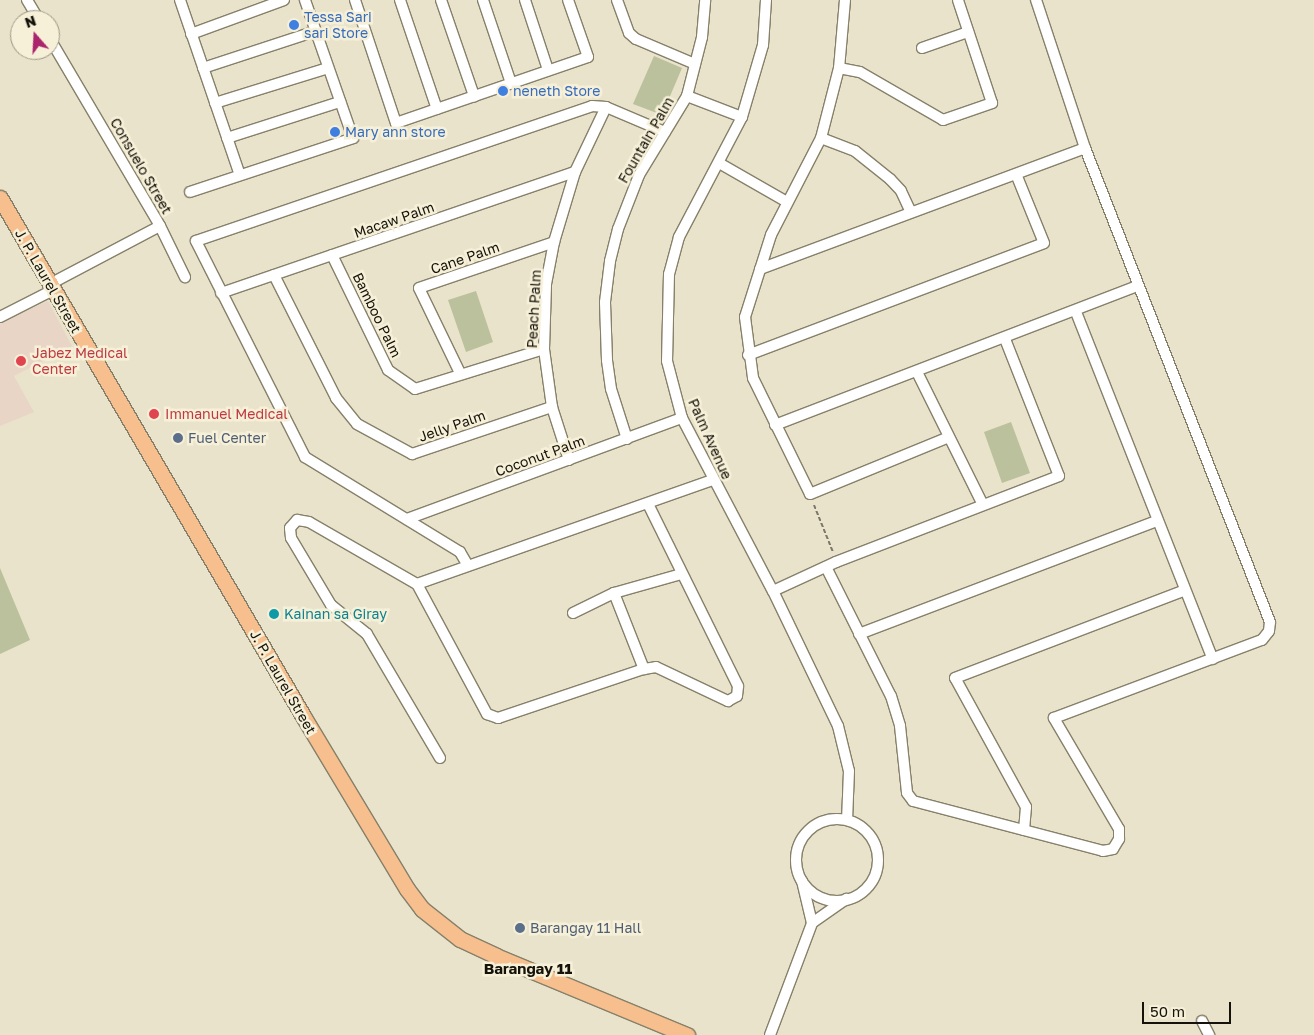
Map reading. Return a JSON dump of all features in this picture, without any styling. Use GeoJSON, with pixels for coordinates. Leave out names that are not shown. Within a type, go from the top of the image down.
{"type":"FeatureCollection","features":[{"type":"Feature","properties":{"kind":"main road","name":"J. P. Laurel Street"},"geometry":{"type":"LineString","coordinates":[[0,198],[317,740],[422,910],[460,939],[496,956],[687,1035]]}},
{"type":"Feature","properties":{"kind":"street"},"geometry":{"type":"LineString","coordinates":[[180,0],[240,175]]}},
{"type":"Feature","properties":{"kind":"street"},"geometry":{"type":"LineString","coordinates":[[191,34],[272,2],[284,0]]}},
{"type":"Feature","properties":{"kind":"street"},"geometry":{"type":"LineString","coordinates":[[190,192],[353,138],[305,0]]}},
{"type":"Feature","properties":{"kind":"street"},"geometry":{"type":"LineString","coordinates":[[355,0],[396,123],[588,57],[568,0]]}},
{"type":"Feature","properties":{"kind":"street"},"geometry":{"type":"LineString","coordinates":[[400,0],[437,109]]}},
{"type":"Feature","properties":{"kind":"street"},"geometry":{"type":"LineString","coordinates":[[441,0],[474,96]]}},
{"type":"Feature","properties":{"kind":"street"},"geometry":{"type":"LineString","coordinates":[[483,0],[511,83]]}},
{"type":"Feature","properties":{"kind":"street"},"geometry":{"type":"LineString","coordinates":[[525,0],[548,70]]}},
{"type":"Feature","properties":{"kind":"street"},"geometry":{"type":"LineString","coordinates":[[617,0],[629,33],[636,39],[695,64]]}},
{"type":"Feature","properties":{"kind":"street","name":"Fountain Palm"},"geometry":{"type":"LineString","coordinates":[[627,440],[611,389],[605,302],[610,261],[625,206],[639,175],[687,96],[702,37],[705,0]]}},
{"type":"Feature","properties":{"kind":"street","name":"Palm Avenue"},"geometry":{"type":"LineString","coordinates":[[766,0],[763,45],[742,117],[679,237],[669,274],[667,361],[682,418],[712,480],[773,591],[838,726],[849,771],[847,820]]}},
{"type":"Feature","properties":{"kind":"street"},"geometry":{"type":"LineString","coordinates":[[845,0],[839,68],[821,138],[771,235],[745,318],[748,355],[753,378],[774,425],[810,494],[949,437]]}},
{"type":"Feature","properties":{"kind":"street"},"geometry":{"type":"LineString","coordinates":[[839,68],[860,72],[942,120],[992,104],[958,0]]}},
{"type":"Feature","properties":{"kind":"street"},"geometry":{"type":"LineString","coordinates":[[831,564],[859,634],[891,696],[900,726],[907,794],[913,801],[1103,851],[1113,849],[1119,839],[1119,829],[1054,718],[1262,640],[1269,631],[1270,622],[1085,148],[1036,0]]}},
{"type":"Feature","properties":{"kind":"street"},"geometry":{"type":"LineString","coordinates":[[203,68],[316,31]]}},
{"type":"Feature","properties":{"kind":"street"},"geometry":{"type":"LineString","coordinates":[[922,48],[968,32]]}},
{"type":"Feature","properties":{"kind":"street","name":"Consuelo Street"},"geometry":{"type":"LineString","coordinates":[[0,317],[160,226],[60,56]]}},
{"type":"Feature","properties":{"kind":"street"},"geometry":{"type":"LineString","coordinates":[[215,103],[328,68]]}},
{"type":"Feature","properties":{"kind":"street"},"geometry":{"type":"LineString","coordinates":[[687,96],[742,117]]}},
{"type":"Feature","properties":{"kind":"street"},"geometry":{"type":"LineString","coordinates":[[227,138],[340,102]]}},
{"type":"Feature","properties":{"kind":"street"},"geometry":{"type":"LineString","coordinates":[[467,564],[460,552],[305,458],[196,241],[592,106],[606,108],[664,132]]}},
{"type":"Feature","properties":{"kind":"street","name":"Peach Palm"},"geometry":{"type":"LineString","coordinates":[[569,460],[552,407],[544,349],[546,284],[554,242],[575,172],[606,108]]}},
{"type":"Feature","properties":{"kind":"street"},"geometry":{"type":"LineString","coordinates":[[821,138],[855,152],[890,179],[901,191],[911,212]]}},
{"type":"Feature","properties":{"kind":"street"},"geometry":{"type":"LineString","coordinates":[[760,269],[1085,148]]}},
{"type":"Feature","properties":{"kind":"street"},"geometry":{"type":"LineString","coordinates":[[719,162],[787,202]]}},
{"type":"Feature","properties":{"kind":"street","name":"Macaw Palm"},"geometry":{"type":"LineString","coordinates":[[221,293],[575,172]]}},
{"type":"Feature","properties":{"kind":"street"},"geometry":{"type":"LineString","coordinates":[[748,355],[1044,244],[1016,174]]}},
{"type":"Feature","properties":{"kind":"street"},"geometry":{"type":"LineString","coordinates":[[160,226],[185,276]]}},
{"type":"Feature","properties":{"kind":"street","name":"Cane Palm"},"geometry":{"type":"LineString","coordinates":[[460,374],[419,288],[554,242]]}},
{"type":"Feature","properties":{"kind":"street","name":"Bamboo Palm"},"geometry":{"type":"LineString","coordinates":[[332,255],[388,370],[415,389],[544,349]]}},
{"type":"Feature","properties":{"kind":"street","name":"Jelly Palm"},"geometry":{"type":"LineString","coordinates":[[274,275],[336,398],[358,424],[412,454],[552,407]]}},
{"type":"Feature","properties":{"kind":"street"},"geometry":{"type":"LineString","coordinates":[[774,425],[1076,312],[1138,286]]}},
{"type":"Feature","properties":{"kind":"street"},"geometry":{"type":"LineString","coordinates":[[1076,312],[1213,659]]}},
{"type":"Feature","properties":{"kind":"street"},"geometry":{"type":"LineString","coordinates":[[773,591],[831,564],[1059,476],[1005,339]]}},
{"type":"Feature","properties":{"kind":"street"},"geometry":{"type":"LineString","coordinates":[[918,372],[983,505]]}},
{"type":"Feature","properties":{"kind":"street","name":"Coconut Palm"},"geometry":{"type":"LineString","coordinates":[[407,519],[627,440],[682,418]]}},
{"type":"Feature","properties":{"kind":"street"},"geometry":{"type":"LineString","coordinates":[[416,584],[467,564],[648,504],[712,480]]}},
{"type":"Feature","properties":{"kind":"street"},"geometry":{"type":"LineString","coordinates":[[440,758],[368,634],[331,605],[291,538],[290,528],[297,520],[310,522],[416,584],[487,714],[498,718],[644,669],[656,668],[728,701],[737,696],[738,686],[648,504]]}},
{"type":"Feature","properties":{"kind":"street"},"geometry":{"type":"LineString","coordinates":[[859,634],[1157,521]]}},
{"type":"Feature","properties":{"kind":"street"},"geometry":{"type":"LineString","coordinates":[[572,613],[614,593],[681,574]]}},
{"type":"Feature","properties":{"kind":"street"},"geometry":{"type":"LineString","coordinates":[[1024,830],[1026,807],[955,678],[1185,590]]}},
{"type":"Feature","properties":{"kind":"street"},"geometry":{"type":"LineString","coordinates":[[614,593],[644,669]]}},
{"type":"Feature","properties":{"kind":"street"},"geometry":{"type":"LineString","coordinates":[[770,1035],[812,923],[846,899],[866,888],[878,862],[870,835],[847,820],[827,820],[805,835],[796,859],[812,923]]}},
{"type":"Feature","properties":{"kind":"street"},"geometry":{"type":"LineString","coordinates":[[801,878],[820,896],[846,899]]}},
{"type":"Feature","properties":{"kind":"street"},"geometry":{"type":"LineString","coordinates":[[1202,1021],[1209,1035]]}},
{"type":"Feature","properties":{"kind":"path"},"geometry":{"type":"LineString","coordinates":[[810,494],[831,564]]}},
{"type":"Feature","properties":{"kind":"shaded area","name":"Jabez Medical Center"},"geometry":{"type":"Polygon","coordinates":[[[48,301],[72,346],[14,376],[34,412],[0,426],[0,322],[48,301]]]}},
{"type":"Feature","properties":{"kind":"green space"},"geometry":{"type":"Polygon","coordinates":[[[654,56],[682,68],[662,115],[633,104],[654,56]]]}},
{"type":"Feature","properties":{"kind":"green space"},"geometry":{"type":"Polygon","coordinates":[[[476,291],[493,342],[466,352],[448,300],[476,291]]]}},
{"type":"Feature","properties":{"kind":"green space"},"geometry":{"type":"Polygon","coordinates":[[[1011,422],[1030,473],[1002,483],[984,432],[1011,422]]]}},
{"type":"Feature","properties":{"kind":"green space"},"geometry":{"type":"Polygon","coordinates":[[[0,568],[30,640],[0,654],[0,568]]]}},
{"type":"Feature","properties":{"kind":"place","name":"Tessa Sari sari Store"},"geometry":{"type":"Point","coordinates":[294,25]}},
{"type":"Feature","properties":{"kind":"place","name":"neneth Store"},"geometry":{"type":"Point","coordinates":[503,91]}},
{"type":"Feature","properties":{"kind":"place","name":"Mary ann store"},"geometry":{"type":"Point","coordinates":[335,132]}},
{"type":"Feature","properties":{"kind":"place","name":"Jabez Medical Center"},"geometry":{"type":"Point","coordinates":[21,361]}},
{"type":"Feature","properties":{"kind":"place","name":"Immanuel Medical"},"geometry":{"type":"Point","coordinates":[154,414]}},
{"type":"Feature","properties":{"kind":"place","name":"Fuel Center"},"geometry":{"type":"Point","coordinates":[178,438]}},
{"type":"Feature","properties":{"kind":"place","name":"Kainan sa Giray"},"geometry":{"type":"Point","coordinates":[274,614]}},
{"type":"Feature","properties":{"kind":"place","name":"Barangay 11 Hall"},"geometry":{"type":"Point","coordinates":[520,928]}},
{"type":"Feature","properties":{"kind":"district","name":"Barangay 11"},"geometry":{"type":"Point","coordinates":[528,969]}}]}
